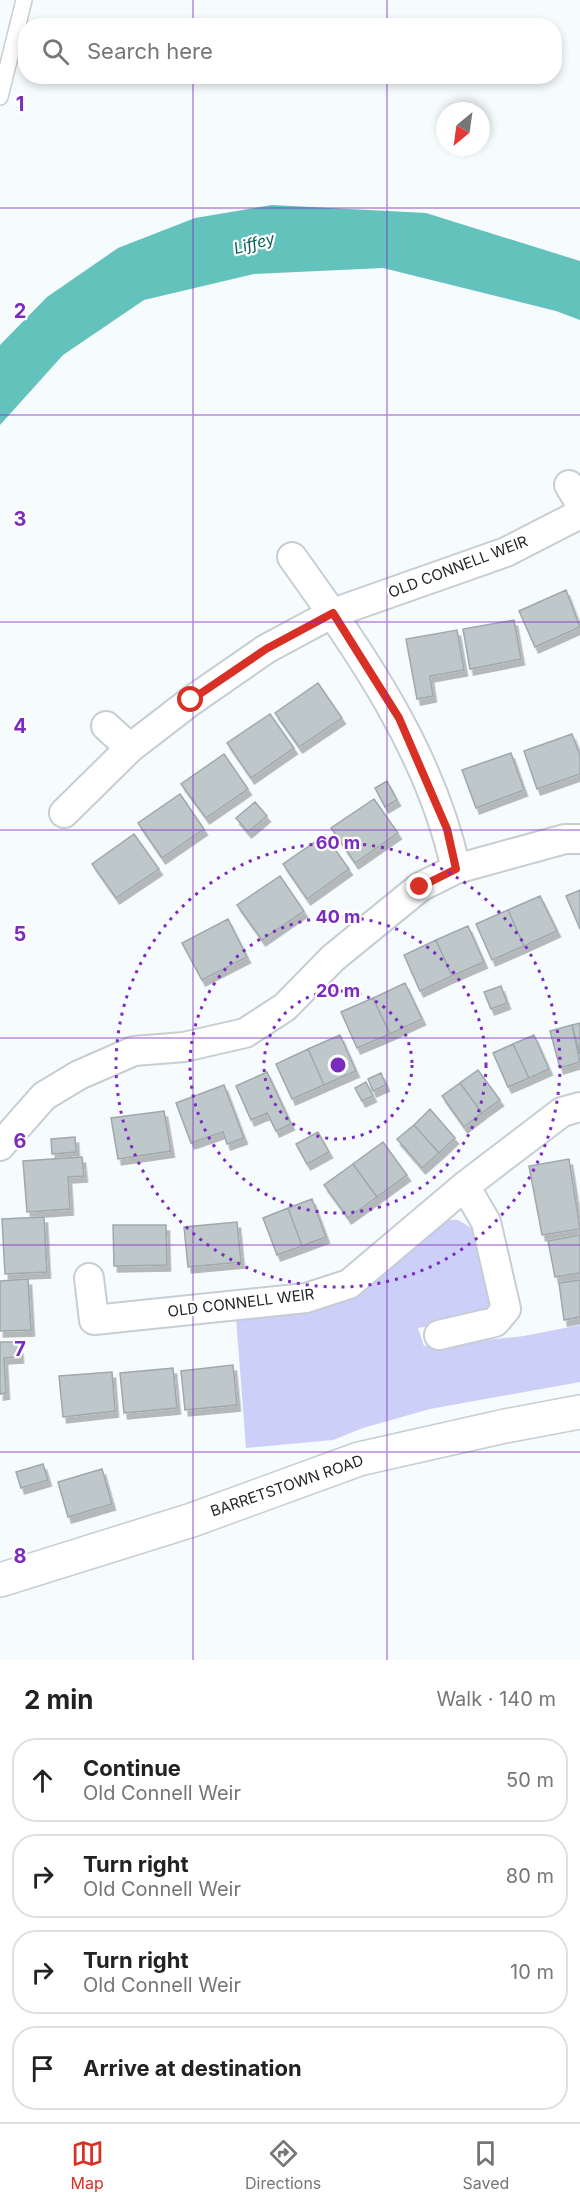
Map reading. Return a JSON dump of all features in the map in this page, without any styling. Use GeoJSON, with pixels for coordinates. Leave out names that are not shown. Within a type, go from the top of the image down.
{"type":"FeatureCollection","features":[{"type":"Feature","properties":{"kind":"street","name":"OLD CONNELL WEIR"},"geometry":{"type":"LineString","coordinates":[[64,813],[130,748],[191,700],[266,649],[333,613],[506,552],[580,514]]}},
{"type":"Feature","properties":{"kind":"street"},"geometry":{"type":"LineString","coordinates":[[292,557],[333,613],[404,727],[447,829],[456,869]]}},
{"type":"Feature","properties":{"kind":"street"},"geometry":{"type":"LineString","coordinates":[[106,726],[130,748]]}},
{"type":"Feature","properties":{"kind":"street"},"geometry":{"type":"LineString","coordinates":[[0,1146],[44,1096],[79,1075],[134,1051],[184,1047],[245,1032],[255,1026],[285,1007],[333,958],[420,887],[456,869],[565,839],[580,839]]}},
{"type":"Feature","properties":{"kind":"street","name":"OLD CONNELL WEIR"},"geometry":{"type":"LineString","coordinates":[[89,1278],[94,1320],[306,1298],[349,1284],[465,1186],[562,1112],[580,1107]]}},
{"type":"Feature","properties":{"kind":"street"},"geometry":{"type":"LineString","coordinates":[[439,1335],[495,1322],[506,1309],[486,1222],[465,1186]]}},
{"type":"Feature","properties":{"kind":"street","name":"BARRETSTOWN ROAD"},"geometry":{"type":"LineString","coordinates":[[0,1580],[192,1520],[359,1459],[505,1426],[580,1412]]}},
{"type":"Feature","properties":{"kind":"lane"},"geometry":{"type":"LineString","coordinates":[[20,18],[24,0]]}},
{"type":"Feature","properties":{"kind":"lane"},"geometry":{"type":"LineString","coordinates":[[0,97],[18,24]]}},
{"type":"Feature","properties":{"kind":"shaded area"},"geometry":{"type":"Polygon","coordinates":[[[441,1220],[458,1220],[473,1229],[494,1302],[488,1309],[471,1318],[449,1324],[418,1328],[424,1346],[474,1335],[475,1341],[524,1336],[580,1325],[580,1382],[430,1409],[363,1428],[333,1440],[246,1448],[236,1318],[308,1309],[441,1220]]]}},
{"type":"Feature","properties":{"kind":"water","name":"Liffey"},"geometry":{"type":"Polygon","coordinates":[[[272,205],[426,213],[580,261],[580,320],[556,311],[383,268],[254,274],[144,300],[63,355],[0,425],[0,345],[47,297],[118,248],[195,218],[272,205]]]}},
{"type":"Feature","properties":{"kind":"building"},"geometry":{"type":"Polygon","coordinates":[[[566,590],[580,627],[535,647],[519,611],[566,590]]]}},
{"type":"Feature","properties":{"kind":"building"},"geometry":{"type":"Polygon","coordinates":[[[514,620],[521,659],[470,669],[463,629],[514,620]]]}},
{"type":"Feature","properties":{"kind":"building"},"geometry":{"type":"Polygon","coordinates":[[[457,630],[464,670],[430,676],[433,696],[417,699],[406,639],[457,630]]]}},
{"type":"Feature","properties":{"kind":"building"},"geometry":{"type":"Polygon","coordinates":[[[318,683],[342,718],[299,747],[275,713],[318,683]]]}},
{"type":"Feature","properties":{"kind":"building"},"geometry":{"type":"Polygon","coordinates":[[[270,714],[294,748],[251,778],[227,743],[270,714]]]}},
{"type":"Feature","properties":{"kind":"building"},"geometry":{"type":"Polygon","coordinates":[[[572,734],[580,755],[580,774],[537,789],[524,751],[572,734]]]}},
{"type":"Feature","properties":{"kind":"building"},"geometry":{"type":"Polygon","coordinates":[[[511,753],[524,790],[476,808],[462,770],[511,753]]]}},
{"type":"Feature","properties":{"kind":"building"},"geometry":{"type":"Polygon","coordinates":[[[224,754],[248,789],[206,818],[181,784],[224,754]]]}},
{"type":"Feature","properties":{"kind":"building"},"geometry":{"type":"Polygon","coordinates":[[[387,781],[397,800],[385,807],[375,788],[387,781]]]}},
{"type":"Feature","properties":{"kind":"building"},"geometry":{"type":"Polygon","coordinates":[[[180,794],[204,829],[162,858],[138,823],[180,794]]]}},
{"type":"Feature","properties":{"kind":"building"},"geometry":{"type":"Polygon","coordinates":[[[374,799],[398,833],[355,863],[331,828],[374,799]]]}},
{"type":"Feature","properties":{"kind":"building"},"geometry":{"type":"Polygon","coordinates":[[[255,802],[267,816],[248,832],[236,818],[255,802]]]}},
{"type":"Feature","properties":{"kind":"building"},"geometry":{"type":"Polygon","coordinates":[[[134,834],[159,869],[116,898],[92,864],[134,834]]]}},
{"type":"Feature","properties":{"kind":"building"},"geometry":{"type":"Polygon","coordinates":[[[325,835],[349,869],[307,899],[283,864],[325,835]]]}},
{"type":"Feature","properties":{"kind":"building"},"geometry":{"type":"Polygon","coordinates":[[[280,876],[304,911],[262,940],[237,905],[280,876]]]}},
{"type":"Feature","properties":{"kind":"building"},"geometry":{"type":"Polygon","coordinates":[[[580,890],[580,929],[566,896],[580,890]]]}},
{"type":"Feature","properties":{"kind":"building"},"geometry":{"type":"Polygon","coordinates":[[[540,896],[557,931],[524,946],[508,910],[540,896]]]}},
{"type":"Feature","properties":{"kind":"building"},"geometry":{"type":"Polygon","coordinates":[[[508,910],[524,946],[492,960],[476,924],[508,910]]]}},
{"type":"Feature","properties":{"kind":"building"},"geometry":{"type":"Polygon","coordinates":[[[228,919],[247,957],[202,980],[182,943],[228,919]]]}},
{"type":"Feature","properties":{"kind":"building"},"geometry":{"type":"Polygon","coordinates":[[[468,926],[484,962],[452,976],[436,940],[468,926]]]}},
{"type":"Feature","properties":{"kind":"building"},"geometry":{"type":"Polygon","coordinates":[[[436,940],[452,976],[420,991],[404,955],[436,940]]]}},
{"type":"Feature","properties":{"kind":"building"},"geometry":{"type":"Polygon","coordinates":[[[405,983],[422,1019],[390,1034],[373,998],[405,983]]]}},
{"type":"Feature","properties":{"kind":"building"},"geometry":{"type":"Polygon","coordinates":[[[501,986],[507,1003],[491,1009],[484,992],[501,986]]]}},
{"type":"Feature","properties":{"kind":"building"},"geometry":{"type":"Polygon","coordinates":[[[373,998],[390,1034],[357,1048],[341,1012],[373,998]]]}},
{"type":"Feature","properties":{"kind":"building"},"geometry":{"type":"Polygon","coordinates":[[[580,1023],[580,1054],[572,1025],[580,1023]]]}},
{"type":"Feature","properties":{"kind":"building"},"geometry":{"type":"Polygon","coordinates":[[[572,1025],[580,1062],[560,1068],[550,1031],[572,1025]]]}},
{"type":"Feature","properties":{"kind":"building"},"geometry":{"type":"Polygon","coordinates":[[[340,1035],[356,1071],[324,1085],[308,1049],[340,1035]]]}},
{"type":"Feature","properties":{"kind":"building"},"geometry":{"type":"Polygon","coordinates":[[[534,1035],[549,1069],[529,1078],[513,1044],[534,1035]]]}},
{"type":"Feature","properties":{"kind":"building"},"geometry":{"type":"Polygon","coordinates":[[[513,1044],[529,1078],[508,1087],[493,1053],[513,1044]]]}},
{"type":"Feature","properties":{"kind":"building"},"geometry":{"type":"Polygon","coordinates":[[[308,1049],[324,1085],[292,1099],[276,1064],[308,1049]]]}},
{"type":"Feature","properties":{"kind":"building"},"geometry":{"type":"Polygon","coordinates":[[[478,1070],[500,1100],[482,1113],[460,1083],[478,1070]]]}},
{"type":"Feature","properties":{"kind":"building"},"geometry":{"type":"Polygon","coordinates":[[[267,1072],[291,1124],[276,1131],[267,1113],[251,1120],[236,1086],[267,1072]]]}},
{"type":"Feature","properties":{"kind":"building"},"geometry":{"type":"Polygon","coordinates":[[[381,1073],[386,1085],[373,1091],[368,1079],[381,1073]]]}},
{"type":"Feature","properties":{"kind":"building"},"geometry":{"type":"Polygon","coordinates":[[[366,1082],[373,1096],[362,1101],[355,1088],[366,1082]]]}},
{"type":"Feature","properties":{"kind":"building"},"geometry":{"type":"Polygon","coordinates":[[[460,1083],[482,1113],[464,1127],[442,1096],[460,1083]]]}},
{"type":"Feature","properties":{"kind":"building"},"geometry":{"type":"Polygon","coordinates":[[[224,1085],[244,1138],[227,1144],[223,1132],[191,1143],[176,1103],[224,1085]]]}},
{"type":"Feature","properties":{"kind":"building"},"geometry":{"type":"Polygon","coordinates":[[[430,1109],[455,1138],[439,1153],[414,1125],[430,1109]]]}},
{"type":"Feature","properties":{"kind":"building"},"geometry":{"type":"Polygon","coordinates":[[[164,1111],[171,1151],[118,1159],[111,1118],[164,1111]]]}},
{"type":"Feature","properties":{"kind":"building"},"geometry":{"type":"Polygon","coordinates":[[[414,1125],[439,1153],[422,1168],[397,1139],[414,1125]]]}},
{"type":"Feature","properties":{"kind":"building"},"geometry":{"type":"Polygon","coordinates":[[[318,1132],[329,1152],[307,1164],[296,1144],[318,1132]]]}},
{"type":"Feature","properties":{"kind":"building"},"geometry":{"type":"Polygon","coordinates":[[[75,1137],[76,1152],[52,1154],[51,1139],[75,1137]]]}},
{"type":"Feature","properties":{"kind":"building"},"geometry":{"type":"Polygon","coordinates":[[[383,1142],[407,1175],[377,1197],[353,1164],[383,1142]]]}},
{"type":"Feature","properties":{"kind":"building"},"geometry":{"type":"Polygon","coordinates":[[[82,1157],[84,1176],[68,1177],[70,1209],[27,1212],[23,1161],[82,1157]]]}},
{"type":"Feature","properties":{"kind":"building"},"geometry":{"type":"Polygon","coordinates":[[[569,1159],[580,1229],[542,1235],[529,1166],[569,1159]]]}},
{"type":"Feature","properties":{"kind":"building"},"geometry":{"type":"Polygon","coordinates":[[[353,1164],[377,1197],[348,1218],[324,1185],[353,1164]]]}},
{"type":"Feature","properties":{"kind":"building"},"geometry":{"type":"Polygon","coordinates":[[[312,1199],[326,1237],[302,1246],[288,1208],[312,1199]]]}},
{"type":"Feature","properties":{"kind":"building"},"geometry":{"type":"Polygon","coordinates":[[[288,1208],[302,1246],[277,1255],[263,1218],[288,1208]]]}},
{"type":"Feature","properties":{"kind":"building"},"geometry":{"type":"Polygon","coordinates":[[[44,1217],[47,1272],[5,1274],[2,1219],[44,1217]]]}},
{"type":"Feature","properties":{"kind":"building"},"geometry":{"type":"Polygon","coordinates":[[[237,1222],[241,1262],[188,1267],[184,1227],[237,1222]]]}},
{"type":"Feature","properties":{"kind":"building"},"geometry":{"type":"Polygon","coordinates":[[[113,1225],[166,1225],[167,1265],[114,1266],[113,1225]]]}},
{"type":"Feature","properties":{"kind":"building"},"geometry":{"type":"Polygon","coordinates":[[[580,1235],[580,1273],[555,1277],[548,1241],[580,1235]]]}},
{"type":"Feature","properties":{"kind":"building"},"geometry":{"type":"Polygon","coordinates":[[[28,1279],[31,1330],[0,1331],[0,1281],[28,1279]]]}},
{"type":"Feature","properties":{"kind":"building"},"geometry":{"type":"Polygon","coordinates":[[[580,1280],[580,1317],[564,1320],[559,1283],[580,1280]]]}},
{"type":"Feature","properties":{"kind":"building"},"geometry":{"type":"Polygon","coordinates":[[[0,1342],[19,1342],[20,1357],[4,1358],[6,1393],[0,1394],[0,1342]]]}},
{"type":"Feature","properties":{"kind":"building"},"geometry":{"type":"Polygon","coordinates":[[[233,1365],[237,1405],[185,1410],[181,1371],[233,1365]]]}},
{"type":"Feature","properties":{"kind":"building"},"geometry":{"type":"Polygon","coordinates":[[[173,1368],[177,1408],[124,1413],[120,1373],[173,1368]]]}},
{"type":"Feature","properties":{"kind":"building"},"geometry":{"type":"Polygon","coordinates":[[[112,1372],[115,1411],[63,1417],[59,1376],[112,1372]]]}},
{"type":"Feature","properties":{"kind":"building"},"geometry":{"type":"Polygon","coordinates":[[[43,1464],[48,1480],[21,1488],[16,1472],[43,1464]]]}},
{"type":"Feature","properties":{"kind":"building"},"geometry":{"type":"Polygon","coordinates":[[[102,1469],[112,1504],[68,1517],[58,1482],[102,1469]]]}},
{"type":"Feature","properties":{"kind":"route"},"geometry":{"type":"LineString","coordinates":[[191,700],[266,649],[333,613],[399,718],[422,765],[447,829],[456,869],[420,887]]}}]}
